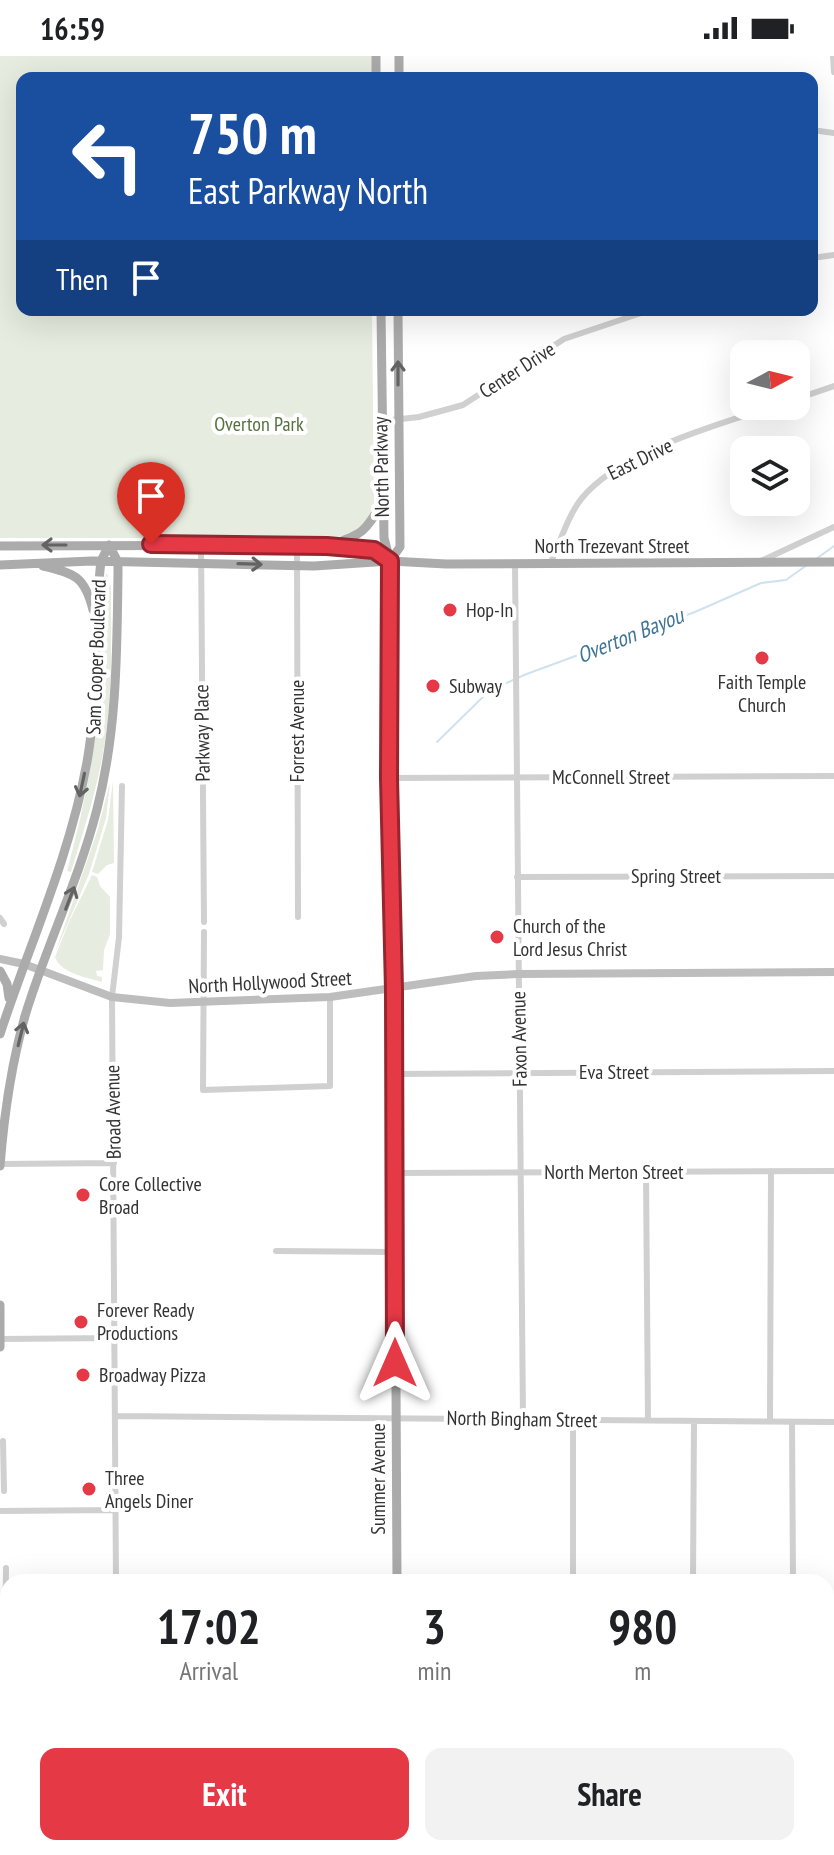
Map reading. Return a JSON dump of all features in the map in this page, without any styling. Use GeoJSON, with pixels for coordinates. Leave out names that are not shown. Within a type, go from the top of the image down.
{"type":"FeatureCollection","features":[{"type":"Feature","properties":{"kind":"main road","name":"North Parkway"},"geometry":{"type":"LineString","coordinates":[[381,316],[384,538],[390,561]]}},
{"type":"Feature","properties":{"kind":"main road","name":"North Parkway"},"geometry":{"type":"LineString","coordinates":[[390,561],[400,547],[398,316]]}},
{"type":"Feature","properties":{"kind":"main road"},"geometry":{"type":"LineString","coordinates":[[327,546],[358,536],[372,522],[384,500]]}},
{"type":"Feature","properties":{"kind":"main road"},"geometry":{"type":"LineString","coordinates":[[0,546],[201,543],[327,546],[374,550],[390,561]]}},
{"type":"Feature","properties":{"kind":"main road","name":"Sam Cooper Boulevard"},"geometry":{"type":"LineString","coordinates":[[0,1034],[63,862],[88,760],[101,561],[109,545]]}},
{"type":"Feature","properties":{"kind":"main road","name":"Sam Cooper Boulevard"},"geometry":{"type":"LineString","coordinates":[[0,1165],[12,1068],[26,1015],[81,868],[111,745],[116,697],[118,562],[109,545]]}},
{"type":"Feature","properties":{"kind":"main road"},"geometry":{"type":"LineString","coordinates":[[0,565],[101,561],[314,566],[390,561]]}},
{"type":"Feature","properties":{"kind":"main road","name":"North Trezevant Street"},"geometry":{"type":"LineString","coordinates":[[390,561],[515,564],[834,562]]}},
{"type":"Feature","properties":{"kind":"main road","name":"Summer Avenue"},"geometry":{"type":"LineString","coordinates":[[390,561],[389,778],[394,990],[397,1574]]}},
{"type":"Feature","properties":{"kind":"main road"},"geometry":{"type":"LineString","coordinates":[[32,564],[62,571],[83,582],[89,593],[96,624]]}},
{"type":"Feature","properties":{"kind":"main road","name":"North Hollywood Street"},"geometry":{"type":"LineString","coordinates":[[0,959],[24,964],[112,997],[160,1002],[330,997],[476,976],[518,974],[834,972]]}},
{"type":"Feature","properties":{"kind":"main road"},"geometry":{"type":"LineString","coordinates":[[0,971],[9,989],[9,1008]]}},
{"type":"Feature","properties":{"kind":"main road"},"geometry":{"type":"LineString","coordinates":[[0,1305],[0,1347]]}},
{"type":"Feature","properties":{"kind":"street"},"geometry":{"type":"LineString","coordinates":[[833,56],[834,72]]}},
{"type":"Feature","properties":{"kind":"street","name":"Center Drive"},"geometry":{"type":"LineString","coordinates":[[383,421],[463,405],[564,339],[632,316]]}},
{"type":"Feature","properties":{"kind":"street"},"geometry":{"type":"LineString","coordinates":[[810,394],[834,386]]}},
{"type":"Feature","properties":{"kind":"street","name":"East Drive"},"geometry":{"type":"LineString","coordinates":[[550,564],[580,500],[603,476],[648,452],[736,420]]}},
{"type":"Feature","properties":{"kind":"street"},"geometry":{"type":"LineString","coordinates":[[757,562],[834,527]]}},
{"type":"Feature","properties":{"kind":"street","name":"Parkway Place"},"geometry":{"type":"LineString","coordinates":[[201,543],[204,922]]}},
{"type":"Feature","properties":{"kind":"street","name":"Forrest Avenue"},"geometry":{"type":"LineString","coordinates":[[297,545],[298,917]]}},
{"type":"Feature","properties":{"kind":"street","name":"Faxon Avenue"},"geometry":{"type":"LineString","coordinates":[[515,564],[523,1419]]}},
{"type":"Feature","properties":{"kind":"street","name":"McConnell Street"},"geometry":{"type":"LineString","coordinates":[[389,778],[834,776]]}},
{"type":"Feature","properties":{"kind":"street","name":"Broad Avenue"},"geometry":{"type":"LineString","coordinates":[[116,1574],[112,997],[119,937],[122,786]]}},
{"type":"Feature","properties":{"kind":"street","name":"Spring Street"},"geometry":{"type":"LineString","coordinates":[[517,877],[834,876]]}},
{"type":"Feature","properties":{"kind":"street"},"geometry":{"type":"LineString","coordinates":[[204,932],[203,1092],[330,1086],[330,997]]}},
{"type":"Feature","properties":{"kind":"street","name":"Eva Street"},"geometry":{"type":"LineString","coordinates":[[393,1074],[834,1071]]}},
{"type":"Feature","properties":{"kind":"street"},"geometry":{"type":"LineString","coordinates":[[0,1165],[114,1163]]}},
{"type":"Feature","properties":{"kind":"street"},"geometry":{"type":"LineString","coordinates":[[770,1421],[771,1171]]}},
{"type":"Feature","properties":{"kind":"street","name":"North Merton Street"},"geometry":{"type":"LineString","coordinates":[[394,1173],[834,1171]]}},
{"type":"Feature","properties":{"kind":"street"},"geometry":{"type":"LineString","coordinates":[[646,1172],[648,1420]]}},
{"type":"Feature","properties":{"kind":"street"},"geometry":{"type":"LineString","coordinates":[[276,1251],[395,1252]]}},
{"type":"Feature","properties":{"kind":"street"},"geometry":{"type":"LineString","coordinates":[[1,1339],[115,1338]]}},
{"type":"Feature","properties":{"kind":"street","name":"North Bingham Street"},"geometry":{"type":"LineString","coordinates":[[115,1416],[834,1422]]}},
{"type":"Feature","properties":{"kind":"street"},"geometry":{"type":"LineString","coordinates":[[573,1419],[573,1574]]}},
{"type":"Feature","properties":{"kind":"street"},"geometry":{"type":"LineString","coordinates":[[693,1574],[694,1421]]}},
{"type":"Feature","properties":{"kind":"street"},"geometry":{"type":"LineString","coordinates":[[792,1422],[793,1574]]}},
{"type":"Feature","properties":{"kind":"street"},"geometry":{"type":"LineString","coordinates":[[3,1441],[4,1491]]}},
{"type":"Feature","properties":{"kind":"street"},"geometry":{"type":"LineString","coordinates":[[0,1511],[115,1510]]}},
{"type":"Feature","properties":{"kind":"street"},"geometry":{"type":"LineString","coordinates":[[6,1568],[6,1574]]}},
{"type":"Feature","properties":{"kind":"green space","name":"Overton Park"},"geometry":{"type":"Polygon","coordinates":[[[0,56],[372,56],[372,72],[16,72],[16,316],[372,316],[374,507],[369,521],[350,536],[0,538],[0,56]]]}},
{"type":"Feature","properties":{"kind":"green space"},"geometry":{"type":"Polygon","coordinates":[[[107,573],[111,587],[111,649],[106,732],[97,783],[71,872],[67,871],[95,739],[102,658],[101,601],[107,573]]]}},
{"type":"Feature","properties":{"kind":"green space"},"geometry":{"type":"Polygon","coordinates":[[[113,781],[114,863],[98,874],[92,872],[108,820],[113,781]]]}},
{"type":"Feature","properties":{"kind":"green space"},"geometry":{"type":"Polygon","coordinates":[[[110,783],[106,818],[89,874],[55,953],[97,832],[110,783]]]}},
{"type":"Feature","properties":{"kind":"green space"},"geometry":{"type":"Polygon","coordinates":[[[92,875],[97,877],[110,897],[110,934],[104,950],[103,970],[96,971],[102,982],[69,971],[55,957],[92,875]]]}},
{"type":"Feature","properties":{"kind":"waterway","name":"Overton Bayou"},"geometry":{"type":"LineString","coordinates":[[816,559],[834,546]]}},
{"type":"Feature","properties":{"kind":"waterway","name":"Overton Bayou"},"geometry":{"type":"LineString","coordinates":[[437,742],[489,691],[524,675],[695,612],[761,583],[786,580],[807,565]]}},
{"type":"Feature","properties":{"kind":"place","name":"Hop-In"},"geometry":{"type":"Point","coordinates":[450,610]}},
{"type":"Feature","properties":{"kind":"place","name":"Faith Temple Church"},"geometry":{"type":"Point","coordinates":[762,658]}},
{"type":"Feature","properties":{"kind":"place","name":"Subway"},"geometry":{"type":"Point","coordinates":[433,686]}},
{"type":"Feature","properties":{"kind":"place","name":"Church of the Lord Jesus Christ"},"geometry":{"type":"Point","coordinates":[497,937]}},
{"type":"Feature","properties":{"kind":"place","name":"Core Collective Broad"},"geometry":{"type":"Point","coordinates":[83,1195]}},
{"type":"Feature","properties":{"kind":"place","name":"Forever Ready Productions"},"geometry":{"type":"Point","coordinates":[81,1322]}},
{"type":"Feature","properties":{"kind":"place","name":"Broadway Pizza"},"geometry":{"type":"Point","coordinates":[83,1375]}},
{"type":"Feature","properties":{"kind":"place","name":"Three Angels Diner"},"geometry":{"type":"Point","coordinates":[89,1489]}},
{"type":"Feature","properties":{"kind":"route"},"geometry":{"type":"LineString","coordinates":[[151,544],[327,546],[374,550],[390,561],[395,1363]]}}]}
